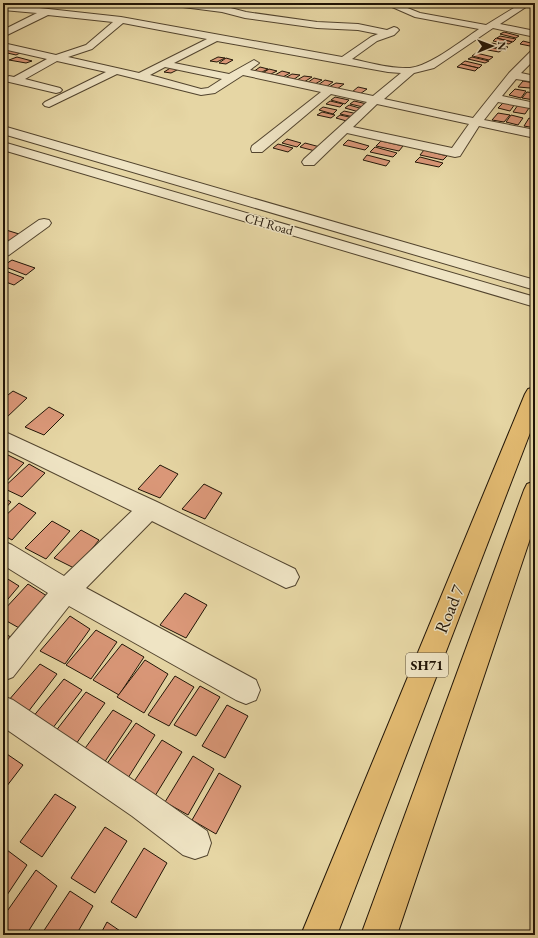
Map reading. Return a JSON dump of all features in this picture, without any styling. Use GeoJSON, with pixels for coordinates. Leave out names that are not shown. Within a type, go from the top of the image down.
{"type":"FeatureCollection","features":[{"type":"Feature","properties":{"kind":"main road","name":"Road 7"},"geometry":{"type":"LineString","coordinates":[[319,935],[535,394]]}},
{"type":"Feature","properties":{"kind":"main road","name":"SH71"},"geometry":{"type":"LineString","coordinates":[[379,935],[535,490]]}},
{"type":"Feature","properties":{"kind":"street"},"geometry":{"type":"LineString","coordinates":[[175,3],[223,9],[309,29],[324,25],[358,26],[391,33]]}},
{"type":"Feature","properties":{"kind":"street"},"geometry":{"type":"LineString","coordinates":[[387,3],[418,15],[535,34]]}},
{"type":"Feature","properties":{"kind":"street"},"geometry":{"type":"LineString","coordinates":[[512,4],[526,4]]}},
{"type":"Feature","properties":{"kind":"street"},"geometry":{"type":"LineString","coordinates":[[3,7],[34,10],[46,8],[217,37],[388,69],[410,71],[430,66],[489,26],[510,15],[526,4]]}},
{"type":"Feature","properties":{"kind":"street"},"geometry":{"type":"LineString","coordinates":[[194,15],[198,12],[198,5]]}},
{"type":"Feature","properties":{"kind":"street"},"geometry":{"type":"LineString","coordinates":[[236,13],[246,6]]}},
{"type":"Feature","properties":{"kind":"street"},"geometry":{"type":"LineString","coordinates":[[3,34],[46,8]]}},
{"type":"Feature","properties":{"kind":"street"},"geometry":{"type":"LineString","coordinates":[[309,29],[319,14]]}},
{"type":"Feature","properties":{"kind":"street"},"geometry":{"type":"LineString","coordinates":[[345,60],[374,39],[391,33],[403,23],[418,15]]}},
{"type":"Feature","properties":{"kind":"street"},"geometry":{"type":"LineString","coordinates":[[36,69],[56,58],[89,47],[121,20]]}},
{"type":"Feature","properties":{"kind":"street"},"geometry":{"type":"LineString","coordinates":[[148,26],[177,21]]}},
{"type":"Feature","properties":{"kind":"street"},"geometry":{"type":"LineString","coordinates":[[140,76],[217,37]]}},
{"type":"Feature","properties":{"kind":"street"},"geometry":{"type":"LineString","coordinates":[[295,51],[303,42]]}},
{"type":"Feature","properties":{"kind":"street"},"geometry":{"type":"LineString","coordinates":[[4,47],[140,76],[202,92],[211,91],[278,48]]}},
{"type":"Feature","properties":{"kind":"street"},"geometry":{"type":"LineString","coordinates":[[344,129],[455,153],[494,98],[513,75],[533,56]]}},
{"type":"Feature","properties":{"kind":"street"},"geometry":{"type":"LineString","coordinates":[[164,64],[231,78]]}},
{"type":"Feature","properties":{"kind":"street"},"geometry":{"type":"LineString","coordinates":[[53,93],[99,68]]}},
{"type":"Feature","properties":{"kind":"street"},"geometry":{"type":"LineString","coordinates":[[23,70],[36,69],[51,72]]}},
{"type":"Feature","properties":{"kind":"street"},"geometry":{"type":"LineString","coordinates":[[23,70],[53,93]]}},
{"type":"Feature","properties":{"kind":"street"},"geometry":{"type":"LineString","coordinates":[[16,80],[23,70]]}},
{"type":"Feature","properties":{"kind":"street"},"geometry":{"type":"LineString","coordinates":[[3,77],[53,93],[115,71]]}},
{"type":"Feature","properties":{"kind":"street"},"geometry":{"type":"LineString","coordinates":[[241,71],[374,101],[535,134]]}},
{"type":"Feature","properties":{"kind":"street"},"geometry":{"type":"LineString","coordinates":[[308,162],[374,101],[410,71]]}},
{"type":"Feature","properties":{"kind":"street"},"geometry":{"type":"LineString","coordinates":[[513,75],[535,79]]}},
{"type":"Feature","properties":{"kind":"street"},"geometry":{"type":"LineString","coordinates":[[257,149],[328,91]]}},
{"type":"Feature","properties":{"kind":"street"},"geometry":{"type":"LineString","coordinates":[[494,98],[534,104],[516,130]]}},
{"type":"Feature","properties":{"kind":"street","name":"CH Road"},"geometry":{"type":"LineString","coordinates":[[3,130],[535,285]]}},
{"type":"Feature","properties":{"kind":"street","name":"CH Road"},"geometry":{"type":"LineString","coordinates":[[3,146],[535,302]]}},
{"type":"Feature","properties":{"kind":"street"},"geometry":{"type":"LineString","coordinates":[[3,252],[44,223]]}},
{"type":"Feature","properties":{"kind":"street"},"geometry":{"type":"LineString","coordinates":[[3,439],[286,577]]}},
{"type":"Feature","properties":{"kind":"street"},"geometry":{"type":"LineString","coordinates":[[3,667],[66,591],[148,509]]}},
{"type":"Feature","properties":{"kind":"street"},"geometry":{"type":"LineString","coordinates":[[3,552],[66,591],[246,690]]}},
{"type":"Feature","properties":{"kind":"street"},"geometry":{"type":"LineString","coordinates":[[3,710],[143,805],[195,843]]}},
{"type":"Feature","properties":{"kind":"building"},"geometry":{"type":"Polygon","coordinates":[[[468,3],[465,6],[449,4],[468,3]]]}},
{"type":"Feature","properties":{"kind":"building"},"geometry":{"type":"Polygon","coordinates":[[[504,32],[519,36],[516,38],[500,34],[504,32]]]}},
{"type":"Feature","properties":{"kind":"building"},"geometry":{"type":"Polygon","coordinates":[[[500,36],[516,39],[513,42],[497,38],[500,36]]]}},
{"type":"Feature","properties":{"kind":"building"},"geometry":{"type":"Polygon","coordinates":[[[496,38],[512,42],[509,44],[493,41],[496,38]]]}},
{"type":"Feature","properties":{"kind":"building"},"geometry":{"type":"Polygon","coordinates":[[[523,41],[535,44],[535,47],[520,44],[523,41]]]}},
{"type":"Feature","properties":{"kind":"building"},"geometry":{"type":"Polygon","coordinates":[[[492,43],[508,47],[505,49],[488,46],[492,43]]]}},
{"type":"Feature","properties":{"kind":"building"},"geometry":{"type":"Polygon","coordinates":[[[486,46],[502,50],[499,52],[482,49],[486,46]]]}},
{"type":"Feature","properties":{"kind":"building"},"geometry":{"type":"Polygon","coordinates":[[[7,49],[22,52],[16,55],[3,52],[3,50],[7,49]]]}},
{"type":"Feature","properties":{"kind":"building"},"geometry":{"type":"Polygon","coordinates":[[[476,53],[493,57],[489,60],[472,56],[476,53]]]}},
{"type":"Feature","properties":{"kind":"building"},"geometry":{"type":"Polygon","coordinates":[[[17,57],[32,61],[26,63],[9,60],[17,57]]]}},
{"type":"Feature","properties":{"kind":"building"},"geometry":{"type":"Polygon","coordinates":[[[218,57],[225,58],[217,62],[210,61],[218,57]]]}},
{"type":"Feature","properties":{"kind":"building"},"geometry":{"type":"Polygon","coordinates":[[[472,57],[489,61],[485,63],[468,59],[472,57]]]}},
{"type":"Feature","properties":{"kind":"building"},"geometry":{"type":"Polygon","coordinates":[[[226,58],[233,60],[226,64],[219,63],[226,58]]]}},
{"type":"Feature","properties":{"kind":"building"},"geometry":{"type":"Polygon","coordinates":[[[465,61],[482,65],[479,68],[461,64],[465,61]]]}},
{"type":"Feature","properties":{"kind":"building"},"geometry":{"type":"Polygon","coordinates":[[[461,64],[478,68],[475,71],[457,67],[461,64]]]}},
{"type":"Feature","properties":{"kind":"building"},"geometry":{"type":"Polygon","coordinates":[[[172,67],[179,69],[171,73],[164,72],[172,67]]]}},
{"type":"Feature","properties":{"kind":"building"},"geometry":{"type":"Polygon","coordinates":[[[260,67],[268,69],[260,73],[253,72],[260,67]]]}},
{"type":"Feature","properties":{"kind":"building"},"geometry":{"type":"Polygon","coordinates":[[[269,69],[277,71],[269,75],[261,74],[269,69]]]}},
{"type":"Feature","properties":{"kind":"building"},"geometry":{"type":"Polygon","coordinates":[[[282,71],[290,73],[283,77],[275,75],[282,71]]]}},
{"type":"Feature","properties":{"kind":"building"},"geometry":{"type":"Polygon","coordinates":[[[292,74],[300,75],[293,80],[285,78],[292,74]]]}},
{"type":"Feature","properties":{"kind":"building"},"geometry":{"type":"Polygon","coordinates":[[[304,76],[312,77],[304,82],[297,80],[304,76]]]}},
{"type":"Feature","properties":{"kind":"building"},"geometry":{"type":"Polygon","coordinates":[[[314,78],[322,80],[315,84],[307,83],[314,78]]]}},
{"type":"Feature","properties":{"kind":"building"},"geometry":{"type":"Polygon","coordinates":[[[325,80],[333,82],[326,87],[318,85],[325,80]]]}},
{"type":"Feature","properties":{"kind":"building"},"geometry":{"type":"Polygon","coordinates":[[[523,81],[534,83],[530,88],[518,87],[523,81]]]}},
{"type":"Feature","properties":{"kind":"building"},"geometry":{"type":"Polygon","coordinates":[[[336,83],[344,84],[337,89],[329,87],[336,83]]]}},
{"type":"Feature","properties":{"kind":"building"},"geometry":{"type":"Polygon","coordinates":[[[358,87],[367,89],[360,94],[352,92],[358,87]]]}},
{"type":"Feature","properties":{"kind":"building"},"geometry":{"type":"Polygon","coordinates":[[[515,89],[526,91],[521,98],[509,95],[515,89]]]}},
{"type":"Feature","properties":{"kind":"building"},"geometry":{"type":"Polygon","coordinates":[[[527,92],[535,93],[534,100],[522,98],[527,92]]]}},
{"type":"Feature","properties":{"kind":"building"},"geometry":{"type":"Polygon","coordinates":[[[335,97],[349,100],[345,104],[331,100],[335,97]]]}},
{"type":"Feature","properties":{"kind":"building"},"geometry":{"type":"Polygon","coordinates":[[[330,101],[343,104],[340,107],[326,104],[330,101]]]}},
{"type":"Feature","properties":{"kind":"building"},"geometry":{"type":"Polygon","coordinates":[[[354,101],[367,104],[363,107],[350,104],[354,101]]]}},
{"type":"Feature","properties":{"kind":"building"},"geometry":{"type":"Polygon","coordinates":[[[504,102],[515,104],[510,111],[498,108],[504,102]]]}},
{"type":"Feature","properties":{"kind":"building"},"geometry":{"type":"Polygon","coordinates":[[[349,105],[363,109],[359,112],[345,108],[349,105]]]}},
{"type":"Feature","properties":{"kind":"building"},"geometry":{"type":"Polygon","coordinates":[[[518,105],[529,108],[525,114],[513,112],[518,105]]]}},
{"type":"Feature","properties":{"kind":"building"},"geometry":{"type":"Polygon","coordinates":[[[323,107],[337,110],[333,114],[319,110],[323,107]]]}},
{"type":"Feature","properties":{"kind":"building"},"geometry":{"type":"Polygon","coordinates":[[[344,111],[358,114],[354,117],[340,114],[344,111]]]}},
{"type":"Feature","properties":{"kind":"building"},"geometry":{"type":"Polygon","coordinates":[[[322,112],[335,115],[331,118],[317,115],[322,112]]]}},
{"type":"Feature","properties":{"kind":"building"},"geometry":{"type":"Polygon","coordinates":[[[498,113],[510,115],[504,122],[492,120],[498,113]]]}},
{"type":"Feature","properties":{"kind":"building"},"geometry":{"type":"Polygon","coordinates":[[[340,115],[354,118],[350,122],[336,118],[340,115]]]}},
{"type":"Feature","properties":{"kind":"building"},"geometry":{"type":"Polygon","coordinates":[[[511,115],[523,118],[518,125],[506,122],[511,115]]]}},
{"type":"Feature","properties":{"kind":"building"},"geometry":{"type":"Polygon","coordinates":[[[529,118],[535,120],[535,128],[524,126],[529,118]]]}},
{"type":"Feature","properties":{"kind":"building"},"geometry":{"type":"Polygon","coordinates":[[[287,139],[301,143],[297,147],[282,143],[287,139]]]}},
{"type":"Feature","properties":{"kind":"building"},"geometry":{"type":"Polygon","coordinates":[[[348,140],[369,146],[365,150],[343,145],[348,140]]]}},
{"type":"Feature","properties":{"kind":"building"},"geometry":{"type":"Polygon","coordinates":[[[381,141],[403,146],[399,151],[376,146],[381,141]]]}},
{"type":"Feature","properties":{"kind":"building"},"geometry":{"type":"Polygon","coordinates":[[[305,143],[320,147],[315,151],[300,147],[305,143]]]}},
{"type":"Feature","properties":{"kind":"building"},"geometry":{"type":"Polygon","coordinates":[[[278,144],[293,148],[288,152],[273,148],[278,144]]]}},
{"type":"Feature","properties":{"kind":"building"},"geometry":{"type":"Polygon","coordinates":[[[375,147],[397,153],[393,157],[370,152],[375,147]]]}},
{"type":"Feature","properties":{"kind":"building"},"geometry":{"type":"Polygon","coordinates":[[[424,150],[447,156],[443,160],[420,155],[424,150]]]}},
{"type":"Feature","properties":{"kind":"building"},"geometry":{"type":"Polygon","coordinates":[[[367,155],[390,161],[386,166],[363,160],[367,155]]]}},
{"type":"Feature","properties":{"kind":"building"},"geometry":{"type":"Polygon","coordinates":[[[420,157],[443,163],[439,167],[415,162],[420,157]]]}},
{"type":"Feature","properties":{"kind":"building"},"geometry":{"type":"Polygon","coordinates":[[[3,229],[19,234],[10,241],[3,238],[3,229]]]}},
{"type":"Feature","properties":{"kind":"building"},"geometry":{"type":"Polygon","coordinates":[[[12,260],[35,268],[26,275],[3,266],[12,260]]]}},
{"type":"Feature","properties":{"kind":"building"},"geometry":{"type":"Polygon","coordinates":[[[3,270],[24,278],[14,285],[3,281],[3,270]]]}},
{"type":"Feature","properties":{"kind":"building"},"geometry":{"type":"Polygon","coordinates":[[[13,391],[27,398],[6,418],[3,417],[3,399],[13,391]]]}},
{"type":"Feature","properties":{"kind":"building"},"geometry":{"type":"Polygon","coordinates":[[[49,407],[64,415],[44,435],[25,427],[49,407]]]}},
{"type":"Feature","properties":{"kind":"building"},"geometry":{"type":"Polygon","coordinates":[[[8,455],[24,463],[3,485],[3,459],[8,455]]]}},
{"type":"Feature","properties":{"kind":"building"},"geometry":{"type":"Polygon","coordinates":[[[29,464],[45,473],[22,497],[3,488],[29,464]]]}},
{"type":"Feature","properties":{"kind":"building"},"geometry":{"type":"Polygon","coordinates":[[[160,465],[178,474],[160,498],[138,489],[160,465]]]}},
{"type":"Feature","properties":{"kind":"building"},"geometry":{"type":"Polygon","coordinates":[[[204,484],[222,493],[205,519],[182,509],[204,484]]]}},
{"type":"Feature","properties":{"kind":"building"},"geometry":{"type":"Polygon","coordinates":[[[3,497],[11,502],[3,511],[3,497]]]}},
{"type":"Feature","properties":{"kind":"building"},"geometry":{"type":"Polygon","coordinates":[[[19,503],[36,513],[12,540],[3,535],[3,518],[19,503]]]}},
{"type":"Feature","properties":{"kind":"building"},"geometry":{"type":"Polygon","coordinates":[[[52,521],[70,531],[46,559],[25,548],[52,521]]]}},
{"type":"Feature","properties":{"kind":"building"},"geometry":{"type":"Polygon","coordinates":[[[81,530],[99,540],[76,569],[54,558],[81,530]]]}},
{"type":"Feature","properties":{"kind":"building"},"geometry":{"type":"Polygon","coordinates":[[[3,576],[19,586],[3,605],[3,576]]]}},
{"type":"Feature","properties":{"kind":"building"},"geometry":{"type":"Polygon","coordinates":[[[28,584],[47,596],[21,629],[3,619],[3,611],[28,584]]]}},
{"type":"Feature","properties":{"kind":"building"},"geometry":{"type":"Polygon","coordinates":[[[185,593],[207,605],[186,638],[160,625],[185,593]]]}},
{"type":"Feature","properties":{"kind":"building"},"geometry":{"type":"Polygon","coordinates":[[[70,616],[90,629],[65,664],[40,651],[70,616]]]}},
{"type":"Feature","properties":{"kind":"building"},"geometry":{"type":"Polygon","coordinates":[[[96,630],[117,642],[91,679],[66,665],[96,630]]]}},
{"type":"Feature","properties":{"kind":"building"},"geometry":{"type":"Polygon","coordinates":[[[3,632],[12,638],[3,649],[3,632]]]}},
{"type":"Feature","properties":{"kind":"building"},"geometry":{"type":"Polygon","coordinates":[[[122,644],[144,657],[119,695],[93,680],[122,644]]]}},
{"type":"Feature","properties":{"kind":"building"},"geometry":{"type":"Polygon","coordinates":[[[145,660],[168,674],[144,713],[117,697],[145,660]]]}},
{"type":"Feature","properties":{"kind":"building"},"geometry":{"type":"Polygon","coordinates":[[[40,664],[57,674],[28,712],[8,701],[40,664]]]}},
{"type":"Feature","properties":{"kind":"building"},"geometry":{"type":"Polygon","coordinates":[[[175,676],[194,687],[169,726],[148,715],[175,676]]]}},
{"type":"Feature","properties":{"kind":"building"},"geometry":{"type":"Polygon","coordinates":[[[64,679],[82,690],[52,729],[32,718],[64,679]]]}},
{"type":"Feature","properties":{"kind":"building"},"geometry":{"type":"Polygon","coordinates":[[[200,686],[220,697],[196,736],[174,725],[200,686]]]}},
{"type":"Feature","properties":{"kind":"building"},"geometry":{"type":"Polygon","coordinates":[[[86,692],[105,703],[76,744],[55,732],[86,692]]]}},
{"type":"Feature","properties":{"kind":"building"},"geometry":{"type":"Polygon","coordinates":[[[227,705],[248,716],[225,758],[202,746],[227,705]]]}},
{"type":"Feature","properties":{"kind":"building"},"geometry":{"type":"Polygon","coordinates":[[[113,710],[132,721],[104,763],[83,751],[113,710]]]}},
{"type":"Feature","properties":{"kind":"building"},"geometry":{"type":"Polygon","coordinates":[[[136,723],[155,735],[128,778],[106,765],[136,723]]]}},
{"type":"Feature","properties":{"kind":"building"},"geometry":{"type":"Polygon","coordinates":[[[162,740],[182,752],[155,796],[133,783],[162,740]]]}},
{"type":"Feature","properties":{"kind":"building"},"geometry":{"type":"Polygon","coordinates":[[[4,752],[23,765],[3,791],[3,754],[4,752]]]}},
{"type":"Feature","properties":{"kind":"building"},"geometry":{"type":"Polygon","coordinates":[[[193,756],[214,769],[188,815],[165,802],[193,756]]]}},
{"type":"Feature","properties":{"kind":"building"},"geometry":{"type":"Polygon","coordinates":[[[219,773],[241,786],[216,834],[192,820],[219,773]]]}},
{"type":"Feature","properties":{"kind":"building"},"geometry":{"type":"Polygon","coordinates":[[[55,794],[76,807],[42,857],[20,842],[55,794]]]}},
{"type":"Feature","properties":{"kind":"building"},"geometry":{"type":"Polygon","coordinates":[[[105,827],[127,841],[95,893],[71,878],[105,827]]]}},
{"type":"Feature","properties":{"kind":"building"},"geometry":{"type":"Polygon","coordinates":[[[144,848],[167,863],[136,918],[111,902],[144,848]]]}},
{"type":"Feature","properties":{"kind":"building"},"geometry":{"type":"Polygon","coordinates":[[[7,850],[27,865],[3,901],[3,856],[7,850]]]}},
{"type":"Feature","properties":{"kind":"building"},"geometry":{"type":"Polygon","coordinates":[[[36,870],[57,886],[26,935],[9,935],[3,931],[3,917],[36,870]]]}},
{"type":"Feature","properties":{"kind":"building"},"geometry":{"type":"Polygon","coordinates":[[[70,891],[93,906],[76,935],[41,935],[70,891]]]}},
{"type":"Feature","properties":{"kind":"building"},"geometry":{"type":"Polygon","coordinates":[[[107,922],[126,935],[100,935],[107,922]]]}}]}
